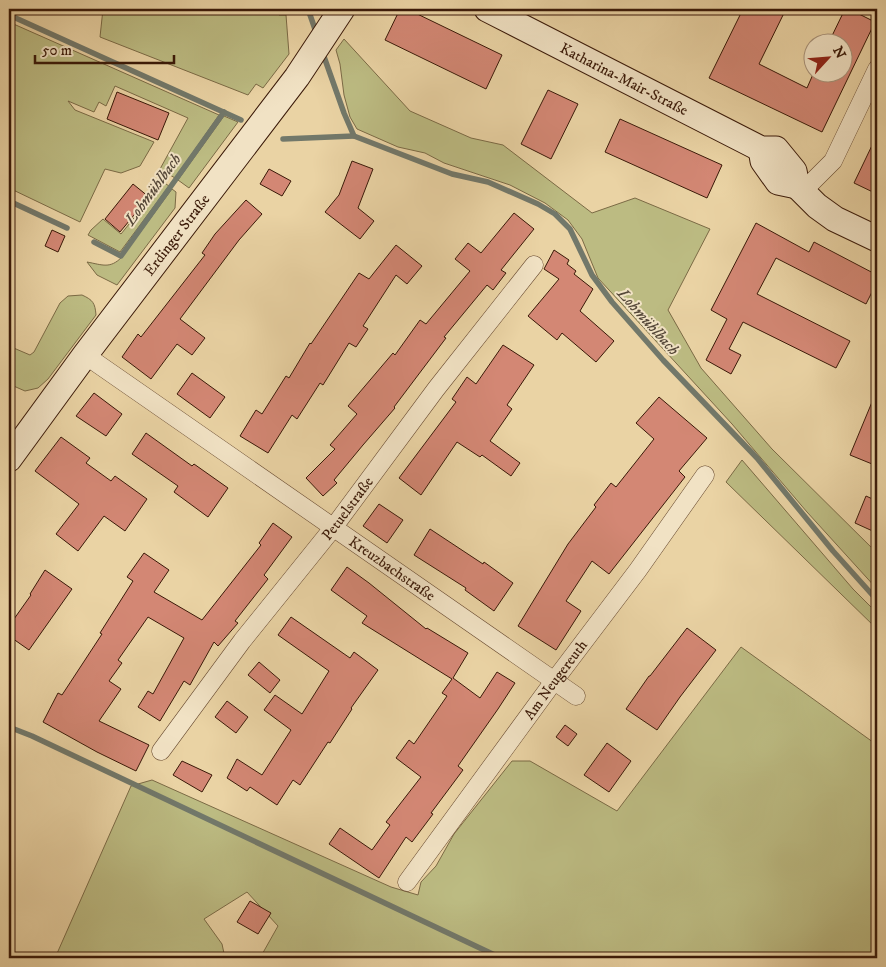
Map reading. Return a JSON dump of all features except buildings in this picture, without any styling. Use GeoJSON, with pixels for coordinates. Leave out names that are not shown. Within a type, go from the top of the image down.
{"type":"FeatureCollection","features":[{"type":"Feature","properties":{"kind":"street","name":"Erdinger Straße"},"geometry":{"type":"LineString","coordinates":[[9,459],[85,355],[308,60],[342,9]]}},
{"type":"Feature","properties":{"kind":"street","name":"Katharina-Mair-Straße"},"geometry":{"type":"LineString","coordinates":[[487,9],[761,149],[776,149],[794,171],[800,189],[816,206],[877,240]]}},
{"type":"Feature","properties":{"kind":"street"},"geometry":{"type":"LineString","coordinates":[[800,189],[834,162],[877,69]]}},
{"type":"Feature","properties":{"kind":"street","name":"Petuelstraße"},"geometry":{"type":"LineString","coordinates":[[161,751],[242,641],[333,528],[429,398],[534,265]]}},
{"type":"Feature","properties":{"kind":"street","name":"Kreuzbachstraße"},"geometry":{"type":"LineString","coordinates":[[85,355],[576,696]]}},
{"type":"Feature","properties":{"kind":"street","name":"Am Neugereuth"},"geometry":{"type":"LineString","coordinates":[[407,882],[638,570],[705,476]]}},
{"type":"Feature","properties":{"kind":"shaded area"},"geometry":{"type":"Polygon","coordinates":[[[103,9],[217,9],[220,12],[242,9],[277,9],[279,15],[286,15],[289,54],[263,88],[256,84],[248,95],[100,37],[103,9]]]}},
{"type":"Feature","properties":{"kind":"shaded area"},"geometry":{"type":"Polygon","coordinates":[[[9,22],[219,115],[175,178],[160,169],[188,118],[115,86],[106,106],[99,102],[94,112],[68,101],[75,110],[154,142],[140,166],[121,173],[105,169],[80,222],[9,188],[9,22]]]}},
{"type":"Feature","properties":{"kind":"shaded area"},"geometry":{"type":"Polygon","coordinates":[[[344,39],[410,111],[471,138],[503,145],[592,213],[635,198],[710,229],[668,310],[701,368],[772,449],[877,553],[877,589],[807,512],[732,424],[598,278],[582,239],[568,220],[545,203],[510,185],[444,163],[425,153],[398,147],[357,129],[350,117],[344,95],[336,50],[344,39]]]}},
{"type":"Feature","properties":{"kind":"shaded area"},"geometry":{"type":"Polygon","coordinates":[[[224,116],[238,122],[189,188],[178,180],[224,116]]]}},
{"type":"Feature","properties":{"kind":"shaded area"},"geometry":{"type":"Polygon","coordinates":[[[163,182],[169,186],[120,252],[88,235],[103,219],[121,234],[163,182]]]}},
{"type":"Feature","properties":{"kind":"shaded area"},"geometry":{"type":"Polygon","coordinates":[[[172,189],[176,192],[175,208],[117,285],[97,275],[87,262],[110,265],[118,261],[172,189]]]}},
{"type":"Feature","properties":{"kind":"shaded area"},"geometry":{"type":"Polygon","coordinates":[[[82,295],[93,302],[96,315],[48,379],[38,388],[25,391],[9,384],[9,346],[30,355],[34,352],[60,303],[68,296],[82,295]]]}},
{"type":"Feature","properties":{"kind":"shaded area"},"geometry":{"type":"Polygon","coordinates":[[[742,460],[853,589],[877,613],[877,629],[726,482],[742,460]]]}},
{"type":"Feature","properties":{"kind":"shaded area"},"geometry":{"type":"Polygon","coordinates":[[[741,647],[877,745],[877,958],[260,958],[278,926],[247,892],[204,919],[222,944],[225,958],[55,958],[131,786],[152,780],[391,887],[418,895],[421,882],[436,866],[454,834],[512,761],[530,761],[617,811],[741,647]]]}},
{"type":"Feature","properties":{"kind":"waterway","name":"Lohmühlbach"},"geometry":{"type":"LineString","coordinates":[[308,9],[317,35]]}},
{"type":"Feature","properties":{"kind":"waterway","name":"Lohmühlbach"},"geometry":{"type":"LineString","coordinates":[[9,15],[241,120]]}},
{"type":"Feature","properties":{"kind":"waterway","name":"Lohmühlbach"},"geometry":{"type":"LineString","coordinates":[[322,51],[354,136],[452,174],[488,182],[538,204],[555,214],[570,229],[592,275],[612,302],[663,360],[757,458],[833,551],[877,600]]}},
{"type":"Feature","properties":{"kind":"waterway","name":"Lohmühlbach"},"geometry":{"type":"LineString","coordinates":[[94,242],[121,256],[224,112]]}},
{"type":"Feature","properties":{"kind":"waterway","name":"Lohmühlbach"},"geometry":{"type":"LineString","coordinates":[[283,139],[354,136]]}},
{"type":"Feature","properties":{"kind":"waterway","name":"Lohmühlbach"},"geometry":{"type":"LineString","coordinates":[[9,201],[67,228]]}},
{"type":"Feature","properties":{"kind":"waterway"},"geometry":{"type":"LineString","coordinates":[[9,727],[32,736],[501,958]]}}]}
